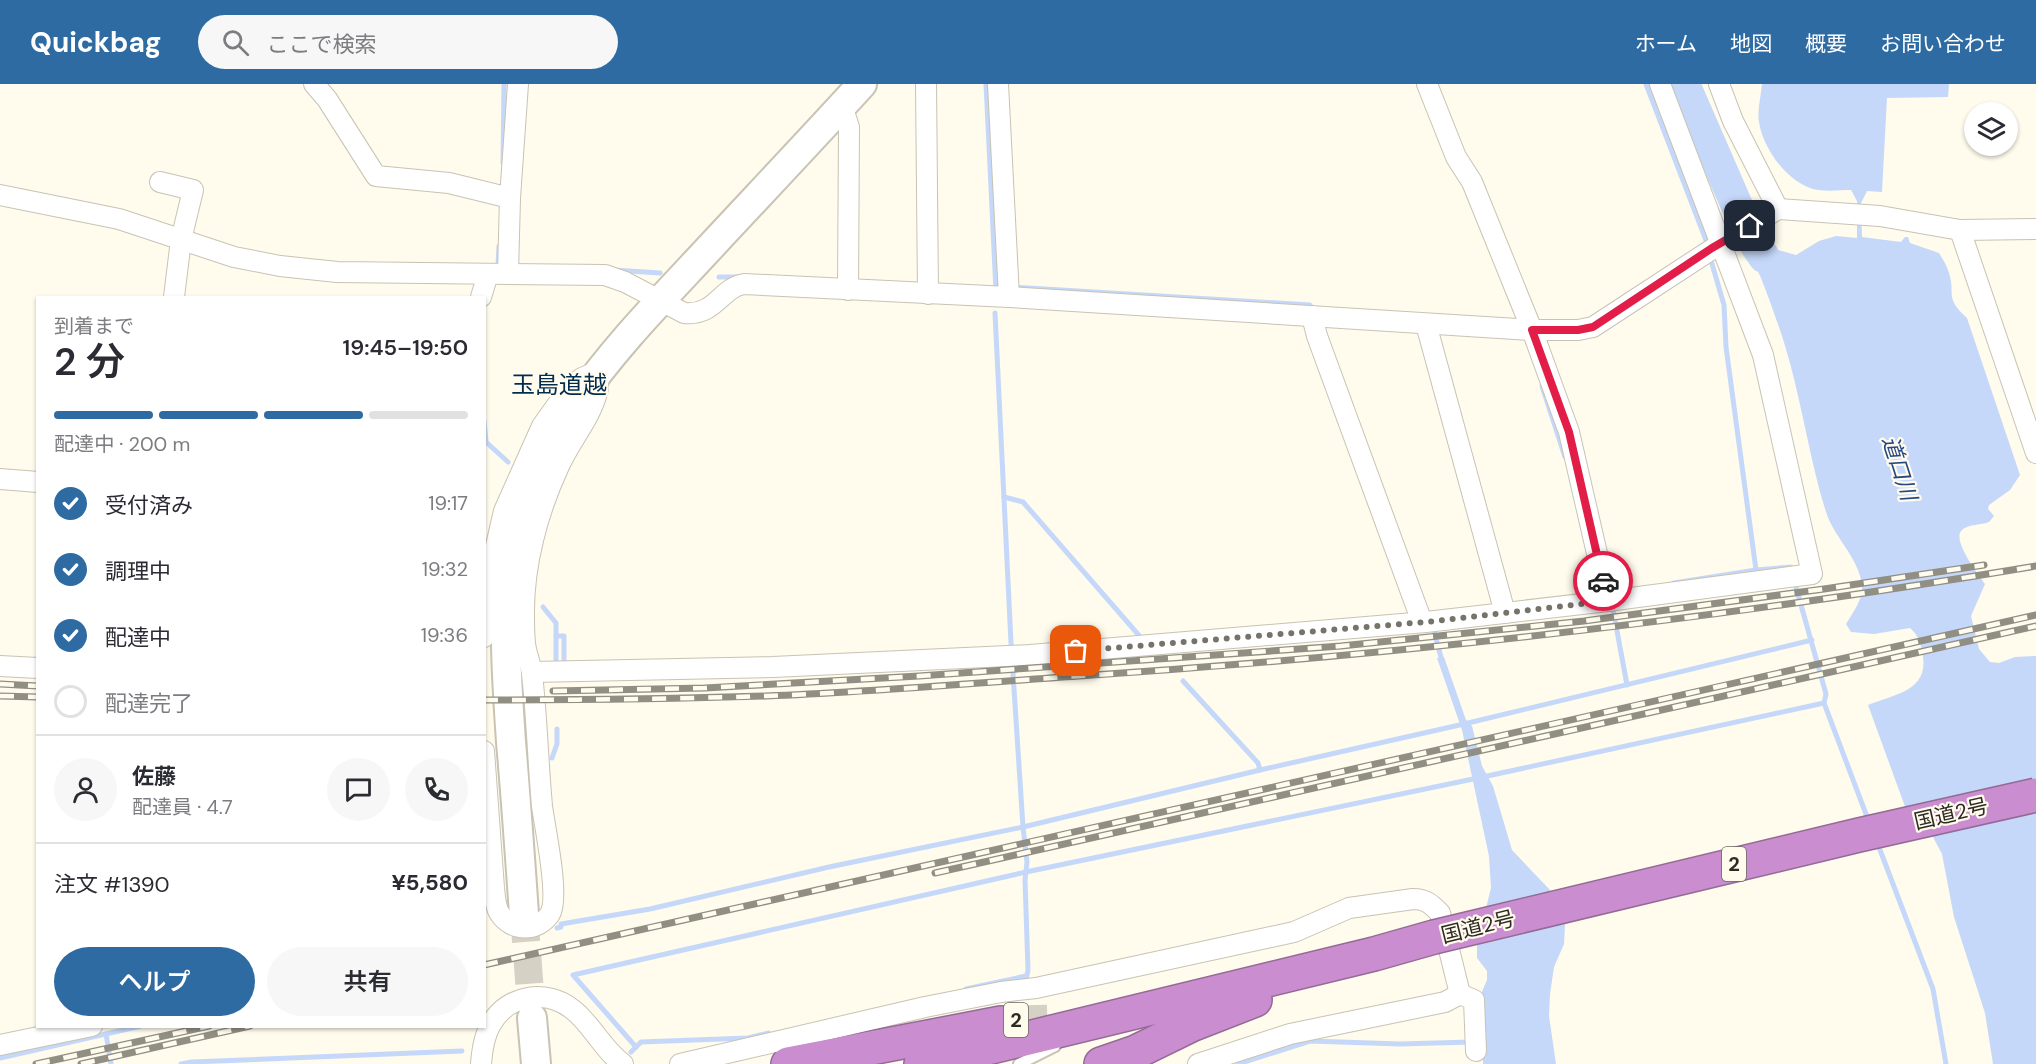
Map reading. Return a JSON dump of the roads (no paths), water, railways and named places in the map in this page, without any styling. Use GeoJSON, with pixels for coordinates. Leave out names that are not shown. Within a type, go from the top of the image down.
{"type":"FeatureCollection","features":[{"type":"Feature","properties":{"kind":"highway","name":"国道2号"},"geometry":{"type":"LineString","coordinates":[[921,1064],[1825,843],[2036,795]]}},
{"type":"Feature","properties":{"kind":"highway","name":"2"},"geometry":{"type":"LineString","coordinates":[[1101,1064],[1136,1052],[1191,1025],[1374,954]]}},
{"type":"Feature","properties":{"kind":"highway","name":"2"},"geometry":{"type":"LineString","coordinates":[[788,1064],[1189,984],[1245,985]]}},
{"type":"Feature","properties":{"kind":"street"},"geometry":{"type":"LineString","coordinates":[[314,84],[327,99],[376,176],[449,183],[510,198]]}},
{"type":"Feature","properties":{"kind":"street"},"geometry":{"type":"LineString","coordinates":[[508,273],[510,198],[518,84]]}},
{"type":"Feature","properties":{"kind":"street"},"geometry":{"type":"LineString","coordinates":[[524,914],[505,624],[512,559],[518,529],[538,467],[552,439],[598,370],[862,84]]}},
{"type":"Feature","properties":{"kind":"street"},"geometry":{"type":"LineString","coordinates":[[926,84],[928,289]]}},
{"type":"Feature","properties":{"kind":"street"},"geometry":{"type":"LineString","coordinates":[[998,84],[1008,289]]}},
{"type":"Feature","properties":{"kind":"street"},"geometry":{"type":"LineString","coordinates":[[1427,84],[1456,158],[1472,182],[1525,329],[1569,432],[1606,596]]}},
{"type":"Feature","properties":{"kind":"street"},"geometry":{"type":"LineString","coordinates":[[532,672],[773,668],[1030,655],[1425,619],[1606,596],[1812,574],[1763,355],[1712,248],[1660,84]]}},
{"type":"Feature","properties":{"kind":"street"},"geometry":{"type":"LineString","coordinates":[[1719,84],[1772,213]]}},
{"type":"Feature","properties":{"kind":"street"},"geometry":{"type":"LineString","coordinates":[[842,106],[849,127],[848,284]]}},
{"type":"Feature","properties":{"kind":"street"},"geometry":{"type":"LineString","coordinates":[[160,182],[193,190],[181,240],[174,296]]}},
{"type":"Feature","properties":{"kind":"street"},"geometry":{"type":"LineString","coordinates":[[0,195],[119,219],[234,257],[280,267],[337,272],[605,275],[625,282],[684,313],[693,314],[711,307],[740,285],[848,284],[928,289],[1008,289],[1312,316],[1426,324],[1578,330],[1593,327],[1712,248],[1772,213],[1832,212],[1880,216],[1960,230],[2036,229]]}},
{"type":"Feature","properties":{"kind":"street"},"geometry":{"type":"LineString","coordinates":[[1960,230],[2036,453]]}},
{"type":"Feature","properties":{"kind":"street"},"geometry":{"type":"LineString","coordinates":[[481,296],[488,274]]}},
{"type":"Feature","properties":{"kind":"street"},"geometry":{"type":"LineString","coordinates":[[1312,316],[1365,470],[1425,619]]}},
{"type":"Feature","properties":{"kind":"street"},"geometry":{"type":"LineString","coordinates":[[1426,324],[1503,608]]}},
{"type":"Feature","properties":{"kind":"street"},"geometry":{"type":"LineString","coordinates":[[486,615],[490,572],[504,511],[531,446],[569,388],[598,370]]}},
{"type":"Feature","properties":{"kind":"street"},"geometry":{"type":"LineString","coordinates":[[486,778],[497,908],[500,914],[514,926],[523,928],[537,925],[551,912],[554,893],[542,807],[532,672],[525,644],[524,612],[531,548],[558,466],[591,408],[597,392],[598,370]]}},
{"type":"Feature","properties":{"kind":"street"},"geometry":{"type":"LineString","coordinates":[[0,479],[36,482]]}},
{"type":"Feature","properties":{"kind":"street"},"geometry":{"type":"LineString","coordinates":[[486,551],[490,572]]}},
{"type":"Feature","properties":{"kind":"street"},"geometry":{"type":"LineString","coordinates":[[0,666],[36,668]]}},
{"type":"Feature","properties":{"kind":"street"},"geometry":{"type":"LineString","coordinates":[[486,908],[494,888]]}},
{"type":"Feature","properties":{"kind":"street"},"geometry":{"type":"LineString","coordinates":[[680,1064],[925,1007],[1001,992],[1036,997],[1294,932],[1349,908],[1422,899],[1432,904],[1440,913],[1460,994]]}},
{"type":"Feature","properties":{"kind":"street"},"geometry":{"type":"LineString","coordinates":[[1460,994],[1474,1000],[1475,1044]]}},
{"type":"Feature","properties":{"kind":"street"},"geometry":{"type":"LineString","coordinates":[[1198,1064],[1290,1034],[1445,1002],[1460,994]]}},
{"type":"Feature","properties":{"kind":"street"},"geometry":{"type":"LineString","coordinates":[[480,1064],[483,1045],[491,1024],[504,1009],[524,998],[542,997],[562,1003],[580,1016],[592,1033],[623,1064]]}},
{"type":"Feature","properties":{"kind":"street"},"geometry":{"type":"LineString","coordinates":[[532,1018],[536,1064]]}},
{"type":"Feature","properties":{"kind":"street"},"geometry":{"type":"LineString","coordinates":[[0,1045],[82,1028]]}},
{"type":"Feature","properties":{"kind":"street"},"geometry":{"type":"LineString","coordinates":[[592,1033],[599,1064]]}},
{"type":"Feature","properties":{"kind":"lane"},"geometry":{"type":"LineString","coordinates":[[1019,1064],[1112,1017]]}},
{"type":"Feature","properties":{"kind":"water"},"geometry":{"type":"Polygon","coordinates":[[[1762,84],[1949,84],[1948,97],[1887,98],[1882,192],[1867,191],[1861,203],[1862,237],[1901,242],[1908,237],[1910,243],[1939,253],[1948,270],[1955,305],[1967,318],[2020,475],[2010,490],[1989,505],[1988,509],[1994,516],[1989,522],[1962,530],[1960,541],[1967,557],[1985,584],[1971,616],[1979,649],[1990,662],[1999,663],[2015,657],[2036,656],[2036,1064],[1993,1064],[1985,1013],[1954,917],[1942,854],[1932,835],[1907,812],[1868,705],[1907,690],[1920,677],[1923,657],[1920,644],[1916,634],[1910,628],[1874,634],[1851,632],[1846,624],[1860,599],[1861,580],[1853,560],[1826,512],[1783,340],[1758,271],[1739,243],[1758,229],[1771,248],[1796,255],[1819,241],[1836,236],[1857,238],[1857,201],[1851,190],[1822,190],[1803,185],[1778,163],[1761,132],[1759,108],[1762,84]]]}},
{"type":"Feature","properties":{"kind":"water"},"geometry":{"type":"Polygon","coordinates":[[[1444,657],[1466,720],[1472,726],[1482,766],[1493,786],[1512,850],[1550,890],[1565,925],[1564,944],[1554,967],[1550,994],[1549,1016],[1556,1064],[1483,1064],[1481,994],[1487,980],[1487,971],[1477,958],[1477,945],[1491,888],[1489,856],[1462,730],[1437,658],[1444,657]]]}},
{"type":"Feature","properties":{"kind":"waterway"},"geometry":{"type":"LineString","coordinates":[[503,163],[504,84]]}},
{"type":"Feature","properties":{"kind":"waterway"},"geometry":{"type":"LineString","coordinates":[[986,84],[996,291]]}},
{"type":"Feature","properties":{"kind":"waterway"},"geometry":{"type":"LineString","coordinates":[[1646,84],[1709,248]]}},
{"type":"Feature","properties":{"kind":"waterway","name":"道口川"},"geometry":{"type":"LineString","coordinates":[[1684,84],[1751,238],[1764,257]]}},
{"type":"Feature","properties":{"kind":"waterway"},"geometry":{"type":"LineString","coordinates":[[498,265],[499,246]]}},
{"type":"Feature","properties":{"kind":"waterway"},"geometry":{"type":"LineString","coordinates":[[1710,257],[1724,305],[1726,347],[1756,570],[1791,567],[1792,571]]}},
{"type":"Feature","properties":{"kind":"waterway"},"geometry":{"type":"LineString","coordinates":[[614,270],[660,273]]}},
{"type":"Feature","properties":{"kind":"waterway"},"geometry":{"type":"LineString","coordinates":[[719,277],[739,277]]}},
{"type":"Feature","properties":{"kind":"waterway"},"geometry":{"type":"LineString","coordinates":[[1013,287],[1310,305],[1312,309]]}},
{"type":"Feature","properties":{"kind":"waterway"},"geometry":{"type":"LineString","coordinates":[[995,313],[1011,643],[1027,862],[1025,880],[1028,970],[1026,980]]}},
{"type":"Feature","properties":{"kind":"waterway"},"geometry":{"type":"LineString","coordinates":[[1542,386],[1565,457]]}},
{"type":"Feature","properties":{"kind":"waterway"},"geometry":{"type":"LineString","coordinates":[[486,442],[508,462]]}},
{"type":"Feature","properties":{"kind":"waterway"},"geometry":{"type":"LineString","coordinates":[[1004,497],[1023,502],[1143,640]]}},
{"type":"Feature","properties":{"kind":"waterway"},"geometry":{"type":"LineString","coordinates":[[1674,583],[1756,570]]}},
{"type":"Feature","properties":{"kind":"waterway"},"geometry":{"type":"LineString","coordinates":[[1794,580],[1826,694],[1824,703],[1869,822]]}},
{"type":"Feature","properties":{"kind":"waterway"},"geometry":{"type":"LineString","coordinates":[[1612,604],[1627,685]]}},
{"type":"Feature","properties":{"kind":"waterway"},"geometry":{"type":"LineString","coordinates":[[543,607],[556,623],[556,660]]}},
{"type":"Feature","properties":{"kind":"waterway"},"geometry":{"type":"LineString","coordinates":[[1432,624],[1442,661]]}},
{"type":"Feature","properties":{"kind":"waterway"},"geometry":{"type":"LineString","coordinates":[[556,636],[564,636],[564,663],[568,664]]}},
{"type":"Feature","properties":{"kind":"waterway"},"geometry":{"type":"LineString","coordinates":[[557,928],[561,927],[561,924],[650,909],[829,867],[1023,827],[1812,640]]}},
{"type":"Feature","properties":{"kind":"waterway"},"geometry":{"type":"LineString","coordinates":[[1183,681],[1258,763],[1260,770]]}},
{"type":"Feature","properties":{"kind":"waterway"},"geometry":{"type":"LineString","coordinates":[[636,1047],[573,975],[1026,872],[1824,703]]}},
{"type":"Feature","properties":{"kind":"waterway"},"geometry":{"type":"LineString","coordinates":[[552,758],[557,744],[557,729]]}},
{"type":"Feature","properties":{"kind":"waterway"},"geometry":{"type":"LineString","coordinates":[[1877,842],[1933,989],[1946,1064]]}},
{"type":"Feature","properties":{"kind":"waterway"},"geometry":{"type":"LineString","coordinates":[[966,989],[1026,976]]}},
{"type":"Feature","properties":{"kind":"waterway"},"geometry":{"type":"LineString","coordinates":[[0,1058],[132,1028]]}},
{"type":"Feature","properties":{"kind":"waterway"},"geometry":{"type":"LineString","coordinates":[[631,1052],[641,1042],[748,1038],[769,1033]]}},
{"type":"Feature","properties":{"kind":"waterway"},"geometry":{"type":"LineString","coordinates":[[106,1034],[111,1064]]}},
{"type":"Feature","properties":{"kind":"waterway"},"geometry":{"type":"LineString","coordinates":[[1238,1064],[1310,1041],[1400,1044],[1472,1042]]}},
{"type":"Feature","properties":{"kind":"waterway"},"geometry":{"type":"LineString","coordinates":[[181,1064],[462,1051]]}},
{"type":"Feature","properties":{"kind":"tunnel"},"geometry":{"type":"LineString","coordinates":[[524,914],[532,1018]]}},
{"type":"Feature","properties":{"kind":"tunnel"},"geometry":{"type":"LineString","coordinates":[[1037,1005],[1038,1064]]}},
{"type":"Feature","properties":{"kind":"railway"},"geometry":{"type":"LineString","coordinates":[[553,691],[705,688],[919,676],[1341,646],[1584,621],[1984,565]]}},
{"type":"Feature","properties":{"kind":"railway"},"geometry":{"type":"LineString","coordinates":[[486,700],[661,699],[805,694],[1319,657],[1679,619],[2036,566]]}},
{"type":"Feature","properties":{"kind":"railway"},"geometry":{"type":"LineString","coordinates":[[486,965],[2036,615]]}},
{"type":"Feature","properties":{"kind":"railway"},"geometry":{"type":"LineString","coordinates":[[935,873],[2036,626]]}},
{"type":"Feature","properties":{"kind":"railway"},"geometry":{"type":"LineString","coordinates":[[0,684],[36,686]]}},
{"type":"Feature","properties":{"kind":"railway"},"geometry":{"type":"LineString","coordinates":[[0,696],[36,697]]}},
{"type":"Feature","properties":{"kind":"railway"},"geometry":{"type":"LineString","coordinates":[[36,1064],[200,1028]]}},
{"type":"Feature","properties":{"kind":"railway"},"geometry":{"type":"LineString","coordinates":[[81,1064],[241,1028]]}},
{"type":"Feature","properties":{"kind":"district","name":"玉島道越"},"geometry":{"type":"Point","coordinates":[559,385]}}]}
